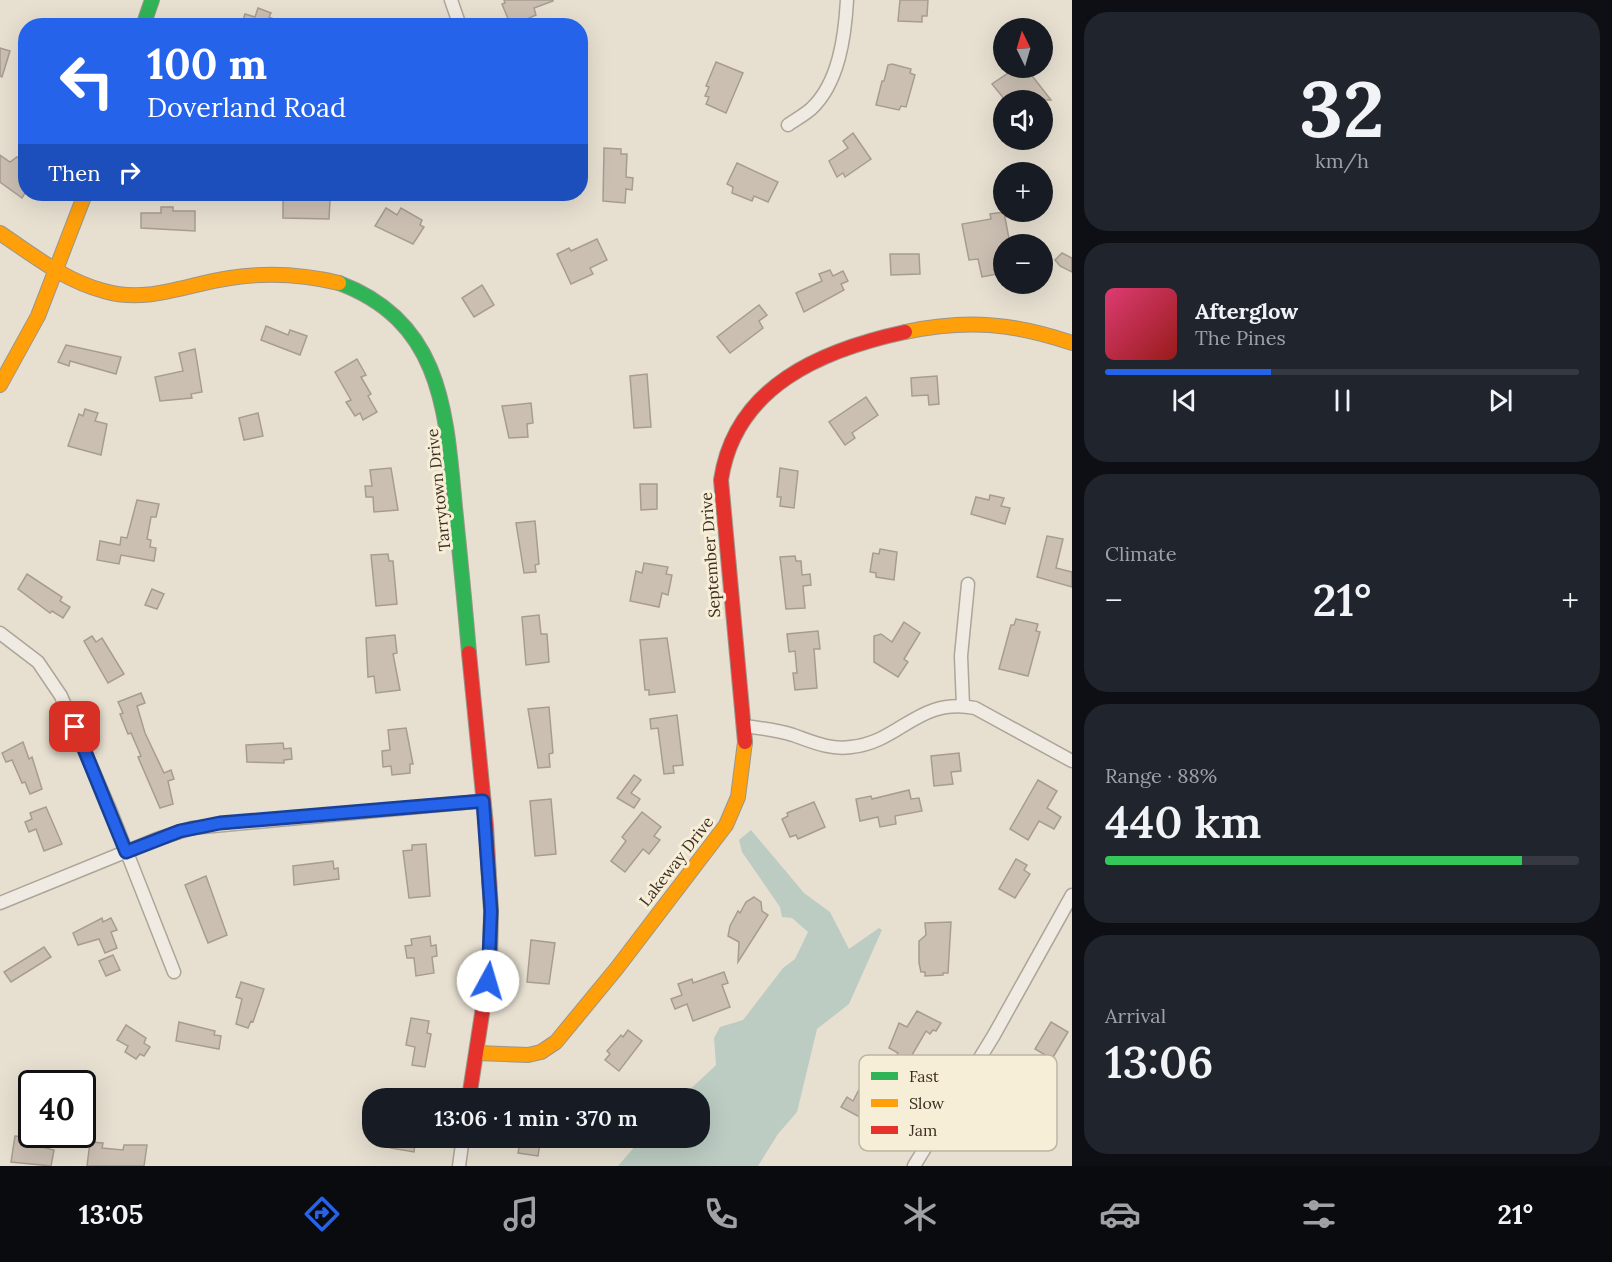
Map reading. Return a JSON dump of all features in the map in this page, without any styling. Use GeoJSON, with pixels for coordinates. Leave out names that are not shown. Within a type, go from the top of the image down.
{"type":"FeatureCollection","features":[{"type":"Feature","properties":{"kind":"street"},"geometry":{"type":"LineString","coordinates":[[146,18],[152,0]]}},
{"type":"Feature","properties":{"kind":"street"},"geometry":{"type":"LineString","coordinates":[[451,0],[457,18]]}},
{"type":"Feature","properties":{"kind":"street"},"geometry":{"type":"LineString","coordinates":[[788,125],[812,108],[829,85],[845,36],[847,0]]}},
{"type":"Feature","properties":{"kind":"street"},"geometry":{"type":"LineString","coordinates":[[0,386],[35,323],[58,269],[82,201]]}},
{"type":"Feature","properties":{"kind":"street","name":"Tarrytown Drive"},"geometry":{"type":"LineString","coordinates":[[0,232],[58,269],[95,289],[135,296],[263,273],[315,275],[362,290],[382,304],[411,333],[436,375],[447,420],[483,801],[491,948],[471,1088]]}},
{"type":"Feature","properties":{"kind":"street","name":"September Drive"},"geometry":{"type":"LineString","coordinates":[[744,726],[736,667],[721,480],[726,452],[746,413],[777,386],[817,363],[851,348],[906,331],[982,323],[1042,333],[1072,343]]}},
{"type":"Feature","properties":{"kind":"street"},"geometry":{"type":"LineString","coordinates":[[963,705],[961,656],[968,584]]}},
{"type":"Feature","properties":{"kind":"street"},"geometry":{"type":"LineString","coordinates":[[0,633],[38,662],[58,690],[174,972]]}},
{"type":"Feature","properties":{"kind":"street"},"geometry":{"type":"LineString","coordinates":[[744,726],[774,730],[818,745],[851,747],[877,740],[928,710],[963,705],[975,708],[1072,761]]}},
{"type":"Feature","properties":{"kind":"street","name":"Lakeway Drive"},"geometry":{"type":"LineString","coordinates":[[477,1053],[528,1055],[541,1052],[568,1030],[726,825],[743,778],[744,726]]}},
{"type":"Feature","properties":{"kind":"street"},"geometry":{"type":"LineString","coordinates":[[0,903],[180,831],[220,823],[483,801]]}},
{"type":"Feature","properties":{"kind":"street"},"geometry":{"type":"LineString","coordinates":[[981,1055],[1072,895]]}},
{"type":"Feature","properties":{"kind":"street"},"geometry":{"type":"LineString","coordinates":[[459,1166],[461,1148]]}},
{"type":"Feature","properties":{"kind":"street"},"geometry":{"type":"LineString","coordinates":[[914,1166],[923,1151]]}},
{"type":"Feature","properties":{"kind":"shaded area"},"geometry":{"type":"Polygon","coordinates":[[[751,830],[804,893],[830,912],[849,949],[879,928],[882,930],[849,1004],[817,1029],[797,1112],[778,1134],[758,1166],[618,1166],[634,1148],[710,1148],[710,1088],[692,1088],[716,1065],[714,1038],[720,1027],[743,1020],[783,968],[795,959],[808,932],[792,918],[782,917],[780,907],[742,852],[739,840],[751,830]]]}},
{"type":"Feature","properties":{"kind":"building"},"geometry":{"type":"Polygon","coordinates":[[[504,0],[553,0],[534,8],[536,15],[529,18],[508,18],[502,4],[505,3],[504,0]]]}},
{"type":"Feature","properties":{"kind":"building"},"geometry":{"type":"Polygon","coordinates":[[[900,0],[928,0],[927,16],[922,16],[922,22],[898,21],[900,0]]]}},
{"type":"Feature","properties":{"kind":"building"},"geometry":{"type":"Polygon","coordinates":[[[258,8],[271,13],[269,17],[271,18],[244,18],[245,14],[255,17],[258,8]]]}},
{"type":"Feature","properties":{"kind":"building"},"geometry":{"type":"Polygon","coordinates":[[[0,48],[10,51],[2,77],[0,76],[0,48]]]}},
{"type":"Feature","properties":{"kind":"building"},"geometry":{"type":"Polygon","coordinates":[[[716,62],[743,73],[726,113],[706,104],[709,97],[705,96],[709,87],[706,86],[716,62]]]}},
{"type":"Feature","properties":{"kind":"building"},"geometry":{"type":"Polygon","coordinates":[[[888,65],[911,69],[910,73],[915,75],[906,107],[901,106],[899,110],[876,105],[888,65]]]}},
{"type":"Feature","properties":{"kind":"building"},"geometry":{"type":"Polygon","coordinates":[[[1001,78],[1034,78],[1043,90],[997,90],[992,84],[1001,78]]]}},
{"type":"Feature","properties":{"kind":"building"},"geometry":{"type":"Polygon","coordinates":[[[853,133],[871,159],[845,177],[843,173],[837,177],[829,161],[848,148],[843,141],[853,133]]]}},
{"type":"Feature","properties":{"kind":"building"},"geometry":{"type":"Polygon","coordinates":[[[604,148],[621,149],[621,154],[627,154],[626,177],[633,178],[632,190],[626,189],[625,203],[603,201],[604,148]]]}},
{"type":"Feature","properties":{"kind":"building"},"geometry":{"type":"Polygon","coordinates":[[[0,155],[10,162],[18,158],[18,195],[0,182],[0,155]]]}},
{"type":"Feature","properties":{"kind":"building"},"geometry":{"type":"Polygon","coordinates":[[[737,163],[778,182],[768,202],[754,196],[752,201],[732,193],[733,187],[727,184],[737,163]]]}},
{"type":"Feature","properties":{"kind":"building"},"geometry":{"type":"Polygon","coordinates":[[[283,201],[330,201],[329,219],[283,218],[283,201]]]}},
{"type":"Feature","properties":{"kind":"building"},"geometry":{"type":"Polygon","coordinates":[[[161,207],[173,207],[173,211],[195,211],[195,231],[141,228],[141,213],[161,213],[161,207]]]}},
{"type":"Feature","properties":{"kind":"building"},"geometry":{"type":"Polygon","coordinates":[[[386,208],[397,215],[401,208],[422,220],[420,225],[424,227],[413,244],[375,226],[386,208]]]}},
{"type":"Feature","properties":{"kind":"building"},"geometry":{"type":"Polygon","coordinates":[[[990,214],[993,214],[993,222],[1006,222],[1008,234],[993,234],[993,275],[982,277],[978,259],[969,260],[962,224],[991,219],[990,214]]]}},
{"type":"Feature","properties":{"kind":"building"},"geometry":{"type":"Polygon","coordinates":[[[597,239],[607,260],[590,268],[593,274],[571,284],[557,254],[569,248],[571,251],[597,239]]]}},
{"type":"Feature","properties":{"kind":"building"},"geometry":{"type":"Polygon","coordinates":[[[1062,253],[1072,258],[1072,272],[1060,266],[1055,260],[1062,253]]]}},
{"type":"Feature","properties":{"kind":"building"},"geometry":{"type":"Polygon","coordinates":[[[890,254],[919,254],[920,274],[891,275],[890,254]]]}},
{"type":"Feature","properties":{"kind":"building"},"geometry":{"type":"Polygon","coordinates":[[[830,270],[833,276],[843,271],[848,281],[841,284],[844,290],[804,312],[796,293],[822,281],[819,274],[830,270]]]}},
{"type":"Feature","properties":{"kind":"building"},"geometry":{"type":"Polygon","coordinates":[[[482,285],[494,305],[474,317],[462,298],[482,285]]]}},
{"type":"Feature","properties":{"kind":"building"},"geometry":{"type":"Polygon","coordinates":[[[759,305],[767,315],[759,321],[763,328],[730,353],[717,337],[759,305]]]}},
{"type":"Feature","properties":{"kind":"building"},"geometry":{"type":"Polygon","coordinates":[[[266,326],[288,335],[290,330],[307,336],[300,355],[261,340],[266,326]]]}},
{"type":"Feature","properties":{"kind":"building"},"geometry":{"type":"Polygon","coordinates":[[[66,345],[121,357],[116,374],[70,361],[69,366],[58,362],[66,345]]]}},
{"type":"Feature","properties":{"kind":"building"},"geometry":{"type":"Polygon","coordinates":[[[195,349],[202,392],[191,394],[192,398],[160,401],[155,377],[183,371],[179,353],[195,349]]]}},
{"type":"Feature","properties":{"kind":"building"},"geometry":{"type":"Polygon","coordinates":[[[357,359],[366,375],[361,377],[371,394],[368,396],[377,412],[363,420],[360,413],[355,416],[346,402],[351,400],[335,372],[357,359]]]}},
{"type":"Feature","properties":{"kind":"building"},"geometry":{"type":"Polygon","coordinates":[[[647,374],[651,427],[634,428],[630,376],[647,374]]]}},
{"type":"Feature","properties":{"kind":"building"},"geometry":{"type":"Polygon","coordinates":[[[937,376],[939,404],[929,405],[928,395],[912,396],[911,378],[937,376]]]}},
{"type":"Feature","properties":{"kind":"building"},"geometry":{"type":"Polygon","coordinates":[[[866,397],[878,415],[852,433],[855,438],[845,445],[829,422],[866,397]]]}},
{"type":"Feature","properties":{"kind":"building"},"geometry":{"type":"Polygon","coordinates":[[[531,403],[533,423],[527,424],[528,437],[509,438],[502,406],[531,403]]]}},
{"type":"Feature","properties":{"kind":"building"},"geometry":{"type":"Polygon","coordinates":[[[85,409],[98,413],[95,421],[107,424],[101,455],[68,446],[79,414],[83,416],[85,409]]]}},
{"type":"Feature","properties":{"kind":"building"},"geometry":{"type":"Polygon","coordinates":[[[258,413],[263,436],[244,440],[239,418],[258,413]]]}},
{"type":"Feature","properties":{"kind":"building"},"geometry":{"type":"Polygon","coordinates":[[[391,468],[398,510],[374,512],[373,497],[366,497],[365,486],[372,486],[370,470],[391,468]]]}},
{"type":"Feature","properties":{"kind":"building"},"geometry":{"type":"Polygon","coordinates":[[[780,468],[798,471],[794,508],[780,506],[781,497],[777,497],[780,468]]]}},
{"type":"Feature","properties":{"kind":"building"},"geometry":{"type":"Polygon","coordinates":[[[640,484],[657,484],[657,509],[641,510],[640,484]]]}},
{"type":"Feature","properties":{"kind":"building"},"geometry":{"type":"Polygon","coordinates":[[[990,495],[1004,498],[1001,506],[1010,508],[1005,524],[971,514],[976,497],[989,500],[990,495]]]}},
{"type":"Feature","properties":{"kind":"building"},"geometry":{"type":"Polygon","coordinates":[[[137,500],[159,504],[156,517],[151,517],[147,539],[151,540],[150,547],[156,548],[154,561],[121,555],[119,564],[97,560],[100,541],[120,545],[121,537],[127,538],[137,500]]]}},
{"type":"Feature","properties":{"kind":"building"},"geometry":{"type":"Polygon","coordinates":[[[535,521],[539,564],[535,565],[536,572],[524,573],[516,523],[535,521]]]}},
{"type":"Feature","properties":{"kind":"building"},"geometry":{"type":"Polygon","coordinates":[[[1047,536],[1063,539],[1056,568],[1072,572],[1072,587],[1037,577],[1047,536]]]}},
{"type":"Feature","properties":{"kind":"building"},"geometry":{"type":"Polygon","coordinates":[[[880,549],[897,552],[894,580],[876,577],[876,573],[870,572],[873,553],[879,554],[880,549]]]}},
{"type":"Feature","properties":{"kind":"building"},"geometry":{"type":"Polygon","coordinates":[[[388,554],[389,561],[393,561],[397,604],[376,606],[371,555],[388,554]]]}},
{"type":"Feature","properties":{"kind":"building"},"geometry":{"type":"Polygon","coordinates":[[[795,556],[796,561],[801,561],[802,575],[810,574],[811,585],[803,586],[805,608],[786,609],[780,557],[795,556]]]}},
{"type":"Feature","properties":{"kind":"building"},"geometry":{"type":"Polygon","coordinates":[[[644,563],[668,567],[666,574],[672,575],[668,595],[662,593],[659,607],[630,601],[636,571],[642,573],[644,563]]]}},
{"type":"Feature","properties":{"kind":"building"},"geometry":{"type":"Polygon","coordinates":[[[27,574],[62,597],[60,601],[70,607],[63,618],[52,611],[50,613],[18,589],[27,574]]]}},
{"type":"Feature","properties":{"kind":"building"},"geometry":{"type":"Polygon","coordinates":[[[152,589],[164,594],[157,609],[145,605],[152,589]]]}},
{"type":"Feature","properties":{"kind":"building"},"geometry":{"type":"Polygon","coordinates":[[[539,615],[541,634],[547,634],[549,662],[526,665],[522,617],[539,615]]]}},
{"type":"Feature","properties":{"kind":"building"},"geometry":{"type":"Polygon","coordinates":[[[1016,619],[1038,624],[1036,631],[1040,632],[1028,676],[999,669],[1011,625],[1014,625],[1016,619]]]}},
{"type":"Feature","properties":{"kind":"building"},"geometry":{"type":"Polygon","coordinates":[[[904,622],[920,633],[904,659],[908,662],[898,677],[874,662],[874,636],[881,634],[892,642],[904,622]]]}},
{"type":"Feature","properties":{"kind":"building"},"geometry":{"type":"Polygon","coordinates":[[[818,631],[820,649],[814,649],[817,688],[795,690],[793,673],[797,673],[795,651],[789,652],[787,634],[818,631]]]}},
{"type":"Feature","properties":{"kind":"building"},"geometry":{"type":"Polygon","coordinates":[[[395,635],[397,653],[393,654],[400,690],[376,693],[374,676],[368,677],[366,638],[395,635]]]}},
{"type":"Feature","properties":{"kind":"building"},"geometry":{"type":"Polygon","coordinates":[[[92,636],[96,642],[102,638],[124,674],[108,683],[84,641],[92,636]]]}},
{"type":"Feature","properties":{"kind":"building"},"geometry":{"type":"Polygon","coordinates":[[[667,638],[675,692],[649,695],[649,690],[645,690],[640,640],[667,638]]]}},
{"type":"Feature","properties":{"kind":"building"},"geometry":{"type":"Polygon","coordinates":[[[141,693],[145,703],[137,706],[145,733],[164,773],[171,770],[174,779],[168,781],[173,804],[160,808],[138,757],[141,756],[120,714],[123,713],[118,702],[141,693]]]}},
{"type":"Feature","properties":{"kind":"building"},"geometry":{"type":"Polygon","coordinates":[[[549,707],[553,753],[549,754],[550,767],[538,768],[528,709],[549,707]]]}},
{"type":"Feature","properties":{"kind":"building"},"geometry":{"type":"Polygon","coordinates":[[[677,715],[683,765],[673,766],[674,773],[664,774],[658,728],[651,729],[650,719],[677,715]]]}},
{"type":"Feature","properties":{"kind":"building"},"geometry":{"type":"Polygon","coordinates":[[[406,728],[413,764],[410,764],[410,773],[392,775],[391,766],[383,767],[382,751],[390,750],[388,730],[406,728]]]}},
{"type":"Feature","properties":{"kind":"building"},"geometry":{"type":"Polygon","coordinates":[[[23,742],[29,759],[32,757],[42,789],[30,794],[25,782],[22,783],[12,760],[6,762],[2,753],[23,742]]]}},
{"type":"Feature","properties":{"kind":"building"},"geometry":{"type":"Polygon","coordinates":[[[283,743],[284,749],[291,748],[292,759],[284,760],[284,763],[247,762],[246,745],[283,743]]]}},
{"type":"Feature","properties":{"kind":"building"},"geometry":{"type":"Polygon","coordinates":[[[959,753],[961,771],[951,772],[953,784],[934,786],[931,756],[959,753]]]}},
{"type":"Feature","properties":{"kind":"building"},"geometry":{"type":"Polygon","coordinates":[[[634,775],[641,780],[631,793],[640,799],[634,808],[617,798],[634,775]]]}},
{"type":"Feature","properties":{"kind":"building"},"geometry":{"type":"Polygon","coordinates":[[[1038,780],[1057,791],[1047,808],[1061,817],[1054,829],[1039,821],[1028,840],[1010,829],[1038,780]]]}},
{"type":"Feature","properties":{"kind":"building"},"geometry":{"type":"Polygon","coordinates":[[[909,790],[911,799],[919,798],[922,811],[895,816],[896,824],[880,827],[878,817],[860,821],[856,799],[871,796],[872,799],[909,790]]]}},
{"type":"Feature","properties":{"kind":"building"},"geometry":{"type":"Polygon","coordinates":[[[551,799],[556,854],[535,856],[530,801],[551,799]]]}},
{"type":"Feature","properties":{"kind":"building"},"geometry":{"type":"Polygon","coordinates":[[[814,802],[825,827],[798,839],[796,835],[790,837],[782,819],[788,816],[787,813],[814,802]]]}},
{"type":"Feature","properties":{"kind":"building"},"geometry":{"type":"Polygon","coordinates":[[[46,807],[62,844],[44,851],[36,829],[29,832],[25,822],[32,819],[30,813],[46,807]]]}},
{"type":"Feature","properties":{"kind":"building"},"geometry":{"type":"Polygon","coordinates":[[[642,812],[661,827],[654,836],[660,840],[649,854],[643,849],[625,872],[611,861],[626,841],[622,837],[642,812]]]}},
{"type":"Feature","properties":{"kind":"building"},"geometry":{"type":"Polygon","coordinates":[[[426,844],[430,896],[409,898],[403,851],[412,850],[412,845],[426,844]]]}},
{"type":"Feature","properties":{"kind":"building"},"geometry":{"type":"Polygon","coordinates":[[[1016,859],[1027,865],[1024,870],[1030,874],[1015,898],[999,889],[1016,859]]]}},
{"type":"Feature","properties":{"kind":"building"},"geometry":{"type":"Polygon","coordinates":[[[333,861],[334,869],[338,868],[339,879],[294,885],[293,866],[333,861]]]}},
{"type":"Feature","properties":{"kind":"building"},"geometry":{"type":"Polygon","coordinates":[[[206,876],[227,935],[208,943],[185,885],[206,876]]]}},
{"type":"Feature","properties":{"kind":"building"},"geometry":{"type":"Polygon","coordinates":[[[754,897],[761,902],[762,911],[768,915],[738,962],[739,942],[728,936],[730,926],[738,911],[740,913],[746,902],[754,897]]]}},
{"type":"Feature","properties":{"kind":"building"},"geometry":{"type":"Polygon","coordinates":[[[102,918],[103,922],[111,918],[117,930],[111,932],[117,948],[105,953],[99,939],[78,945],[73,933],[102,918]]]}},
{"type":"Feature","properties":{"kind":"building"},"geometry":{"type":"Polygon","coordinates":[[[951,922],[948,973],[925,976],[925,972],[921,972],[919,963],[919,941],[926,935],[925,923],[951,922]]]}},
{"type":"Feature","properties":{"kind":"building"},"geometry":{"type":"Polygon","coordinates":[[[430,936],[431,946],[436,945],[437,956],[432,957],[434,973],[416,976],[414,958],[407,958],[405,946],[412,945],[411,939],[430,936]]]}},
{"type":"Feature","properties":{"kind":"building"},"geometry":{"type":"Polygon","coordinates":[[[531,940],[555,943],[549,984],[527,982],[531,940]]]}},
{"type":"Feature","properties":{"kind":"building"},"geometry":{"type":"Polygon","coordinates":[[[44,947],[51,957],[11,982],[4,972],[44,947]]]}},
{"type":"Feature","properties":{"kind":"building"},"geometry":{"type":"Polygon","coordinates":[[[113,955],[120,970],[106,976],[99,961],[113,955]]]}},
{"type":"Feature","properties":{"kind":"building"},"geometry":{"type":"Polygon","coordinates":[[[724,972],[728,983],[722,985],[730,1007],[693,1021],[687,1004],[675,1009],[671,999],[682,995],[678,984],[692,979],[693,983],[724,972]]]}},
{"type":"Feature","properties":{"kind":"building"},"geometry":{"type":"Polygon","coordinates":[[[241,982],[264,989],[253,1022],[251,1021],[248,1028],[236,1024],[242,999],[236,997],[241,982]]]}},
{"type":"Feature","properties":{"kind":"building"},"geometry":{"type":"Polygon","coordinates":[[[917,1011],[941,1023],[936,1031],[933,1030],[930,1034],[926,1031],[912,1055],[897,1055],[898,1053],[889,1048],[899,1023],[907,1027],[917,1011]]]}},
{"type":"Feature","properties":{"kind":"building"},"geometry":{"type":"Polygon","coordinates":[[[411,1018],[429,1021],[427,1033],[431,1034],[425,1067],[412,1065],[415,1047],[406,1045],[411,1018]]]}},
{"type":"Feature","properties":{"kind":"building"},"geometry":{"type":"Polygon","coordinates":[[[179,1022],[215,1031],[214,1035],[221,1036],[219,1049],[176,1041],[179,1022]]]}},
{"type":"Feature","properties":{"kind":"building"},"geometry":{"type":"Polygon","coordinates":[[[1051,1022],[1068,1032],[1054,1055],[1045,1055],[1035,1049],[1051,1022]]]}},
{"type":"Feature","properties":{"kind":"building"},"geometry":{"type":"Polygon","coordinates":[[[126,1025],[146,1038],[144,1043],[150,1047],[144,1056],[140,1054],[136,1059],[125,1052],[128,1046],[117,1040],[126,1025]]]}},
{"type":"Feature","properties":{"kind":"building"},"geometry":{"type":"Polygon","coordinates":[[[628,1030],[642,1041],[619,1071],[605,1060],[610,1054],[607,1051],[628,1030]]]}},
{"type":"Feature","properties":{"kind":"building"},"geometry":{"type":"Polygon","coordinates":[[[859,1090],[859,1117],[841,1107],[847,1097],[853,1101],[859,1090]]]}},
{"type":"Feature","properties":{"kind":"building"},"geometry":{"type":"Polygon","coordinates":[[[15,1136],[18,1136],[18,1148],[54,1150],[51,1166],[11,1162],[15,1136]]]}},
{"type":"Feature","properties":{"kind":"building"},"geometry":{"type":"Polygon","coordinates":[[[96,1142],[103,1143],[102,1148],[123,1150],[124,1145],[147,1145],[144,1166],[87,1166],[89,1148],[96,1148],[96,1142]]]}},
{"type":"Feature","properties":{"kind":"building"},"geometry":{"type":"Polygon","coordinates":[[[390,1148],[415,1148],[414,1152],[390,1148]]]}},
{"type":"Feature","properties":{"kind":"building"},"geometry":{"type":"Polygon","coordinates":[[[519,1148],[539,1148],[538,1156],[518,1153],[519,1148]]]}},
{"type":"Feature","properties":{"kind":"traffic: fast"},"geometry":{"type":"LineString","coordinates":[[146,18],[152,0]]}},
{"type":"Feature","properties":{"kind":"traffic: fast"},"geometry":{"type":"LineString","coordinates":[[339,283],[373,300],[400,321],[419,346],[433,374],[448,438],[469,653]]}},
{"type":"Feature","properties":{"kind":"traffic: slow"},"geometry":{"type":"LineString","coordinates":[[0,385],[38,316],[82,201]]}},
{"type":"Feature","properties":{"kind":"traffic: slow"},"geometry":{"type":"LineString","coordinates":[[0,233],[76,281],[120,294],[167,292],[214,281],[258,275],[298,276],[339,283]]}},
{"type":"Feature","properties":{"kind":"traffic: slow"},"geometry":{"type":"LineString","coordinates":[[905,332],[949,325],[990,325],[1030,331],[1072,343]]}},
{"type":"Feature","properties":{"kind":"traffic: slow"},"geometry":{"type":"LineString","coordinates":[[477,1053],[528,1055],[541,1052],[556,1042],[617,968],[726,825],[738,797],[745,742]]}},
{"type":"Feature","properties":{"kind":"traffic: jam"},"geometry":{"type":"LineString","coordinates":[[745,742],[721,480],[730,447],[744,420],[763,397],[787,378],[814,362],[843,350],[905,332]]}},
{"type":"Feature","properties":{"kind":"traffic: jam"},"geometry":{"type":"LineString","coordinates":[[469,653],[486,825],[491,911],[490,962],[471,1088]]}},
{"type":"Feature","properties":{"kind":"route"},"geometry":{"type":"LineString","coordinates":[[75,727],[126,852],[180,831],[220,823],[483,801],[491,911],[488,981]]}}]}
